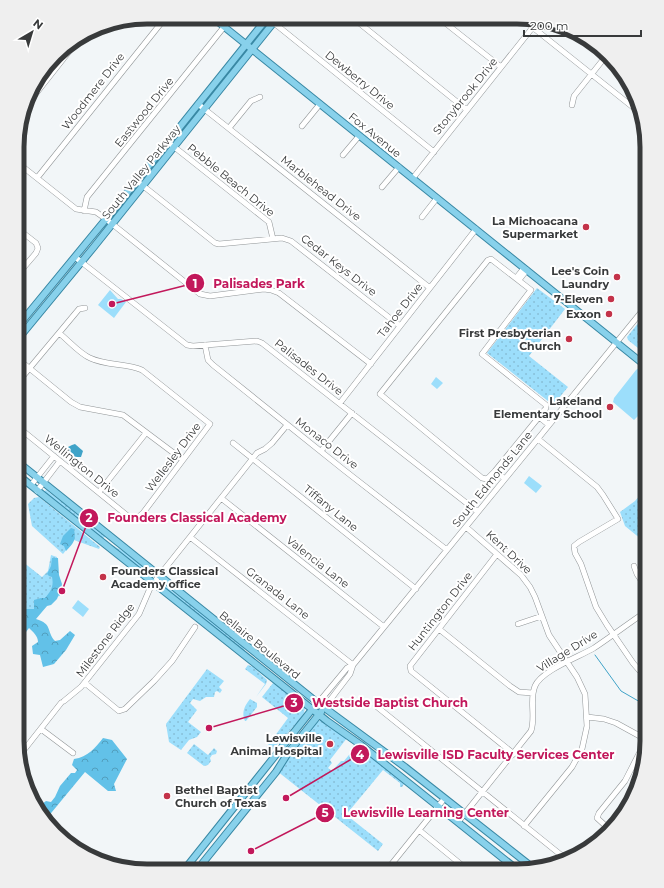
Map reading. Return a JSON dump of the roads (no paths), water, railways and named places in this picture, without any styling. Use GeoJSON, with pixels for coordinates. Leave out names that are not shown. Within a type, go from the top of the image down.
{"type":"FeatureCollection","features":[{"type":"Feature","properties":{"kind":"main road","name":"Fox Avenue"},"geometry":{"type":"LineString","coordinates":[[220,24],[640,361]]}},
{"type":"Feature","properties":{"kind":"main road","name":"South Valley Parkway"},"geometry":{"type":"LineString","coordinates":[[24,319],[137,181],[262,24]]}},
{"type":"Feature","properties":{"kind":"main road","name":"South Valley Parkway"},"geometry":{"type":"LineString","coordinates":[[24,332],[273,24]]}},
{"type":"Feature","properties":{"kind":"main road","name":"Bellaire Boulevard"},"geometry":{"type":"LineString","coordinates":[[24,467],[324,708],[405,767],[527,863]]}},
{"type":"Feature","properties":{"kind":"main road","name":"Bellaire Boulevard"},"geometry":{"type":"LineString","coordinates":[[24,480],[153,584],[312,709],[361,745],[510,864]]}},
{"type":"Feature","properties":{"kind":"main road"},"geometry":{"type":"LineString","coordinates":[[106,546],[113,538]]}},
{"type":"Feature","properties":{"kind":"main road"},"geometry":{"type":"LineString","coordinates":[[248,658],[253,651]]}},
{"type":"Feature","properties":{"kind":"main road","name":"South Edmonds Lane"},"geometry":{"type":"LineString","coordinates":[[189,864],[318,703]]}},
{"type":"Feature","properties":{"kind":"main road","name":"South Edmonds Lane"},"geometry":{"type":"LineString","coordinates":[[202,864],[276,772],[288,753],[324,708]]}},
{"type":"Feature","properties":{"kind":"main road"},"geometry":{"type":"LineString","coordinates":[[267,765],[276,772]]}},
{"type":"Feature","properties":{"kind":"main road"},"geometry":{"type":"LineString","coordinates":[[230,812],[239,818]]}},
{"type":"Feature","properties":{"kind":"street","name":"Woodmere Drive"},"geometry":{"type":"LineString","coordinates":[[37,178],[160,24]]}},
{"type":"Feature","properties":{"kind":"street","name":"Eastwood Drive"},"geometry":{"type":"LineString","coordinates":[[84,211],[87,197],[226,24]]}},
{"type":"Feature","properties":{"kind":"street","name":"Dewberry Drive"},"geometry":{"type":"LineString","coordinates":[[275,24],[434,152]]}},
{"type":"Feature","properties":{"kind":"street"},"geometry":{"type":"LineString","coordinates":[[360,24],[467,110]]}},
{"type":"Feature","properties":{"kind":"street"},"geometry":{"type":"LineString","coordinates":[[447,24],[501,67]]}},
{"type":"Feature","properties":{"kind":"street"},"geometry":{"type":"LineString","coordinates":[[530,25],[633,107]]}},
{"type":"Feature","properties":{"kind":"street","name":"Stonybrook Drive"},"geometry":{"type":"LineString","coordinates":[[413,178],[533,27]]}},
{"type":"Feature","properties":{"kind":"street"},"geometry":{"type":"LineString","coordinates":[[41,86],[67,55]]}},
{"type":"Feature","properties":{"kind":"street"},"geometry":{"type":"LineString","coordinates":[[572,105],[574,96],[603,60]]}},
{"type":"Feature","properties":{"kind":"street"},"geometry":{"type":"LineString","coordinates":[[229,128],[251,100],[260,97]]}},
{"type":"Feature","properties":{"kind":"street","name":"Marblehead Drive"},"geometry":{"type":"LineString","coordinates":[[198,104],[430,288]]}},
{"type":"Feature","properties":{"kind":"street"},"geometry":{"type":"LineString","coordinates":[[302,126],[320,104]]}},
{"type":"Feature","properties":{"kind":"street"},"geometry":{"type":"LineString","coordinates":[[343,155],[359,136]]}},
{"type":"Feature","properties":{"kind":"street","name":"Pebble Beach Drive"},"geometry":{"type":"LineString","coordinates":[[168,142],[269,222],[273,239]]}},
{"type":"Feature","properties":{"kind":"street"},"geometry":{"type":"LineString","coordinates":[[382,187],[399,167]]}},
{"type":"Feature","properties":{"kind":"street"},"geometry":{"type":"LineString","coordinates":[[24,168],[76,210],[96,212],[106,219],[200,294],[210,296],[264,289],[279,293],[371,364]]}},
{"type":"Feature","properties":{"kind":"street","name":"Cedar Keys Drive"},"geometry":{"type":"LineString","coordinates":[[137,181],[215,243],[223,244],[282,238],[291,241],[400,326]]}},
{"type":"Feature","properties":{"kind":"street"},"geometry":{"type":"LineString","coordinates":[[422,217],[438,198]]}},
{"type":"Feature","properties":{"kind":"street","name":"Tahoe Drive"},"geometry":{"type":"LineString","coordinates":[[340,403],[476,229]]}},
{"type":"Feature","properties":{"kind":"street"},"geometry":{"type":"LineString","coordinates":[[24,234],[36,243],[38,248],[36,253],[24,267]]}},
{"type":"Feature","properties":{"kind":"street","name":"Palisades Drive"},"geometry":{"type":"LineString","coordinates":[[75,257],[187,345],[193,346],[257,341],[271,349],[478,512]]}},
{"type":"Feature","properties":{"kind":"street"},"geometry":{"type":"LineString","coordinates":[[491,259],[518,279],[531,290],[482,354],[546,405],[546,408],[496,471],[487,478],[482,478],[380,394],[488,260],[491,259]]}},
{"type":"Feature","properties":{"kind":"street"},"geometry":{"type":"LineString","coordinates":[[518,279],[526,269]]}},
{"type":"Feature","properties":{"kind":"street"},"geometry":{"type":"LineString","coordinates":[[24,374],[79,309],[85,308]]}},
{"type":"Feature","properties":{"kind":"street","name":"South Edmonds Lane"},"geometry":{"type":"LineString","coordinates":[[324,708],[350,674],[353,665],[640,313]]}},
{"type":"Feature","properties":{"kind":"street","name":"Wellesley Drive"},"geometry":{"type":"LineString","coordinates":[[59,333],[88,358],[102,362],[133,366],[142,370],[210,424],[143,513],[136,519]]}},
{"type":"Feature","properties":{"kind":"street","name":"Monaco Drive"},"geometry":{"type":"LineString","coordinates":[[205,345],[208,360],[287,425],[447,550]]}},
{"type":"Feature","properties":{"kind":"street"},"geometry":{"type":"LineString","coordinates":[[24,364],[71,402],[80,407],[123,415],[183,460]]}},
{"type":"Feature","properties":{"kind":"street"},"geometry":{"type":"LineString","coordinates":[[321,452],[352,413]]}},
{"type":"Feature","properties":{"kind":"street"},"geometry":{"type":"LineString","coordinates":[[540,417],[549,425]]}},
{"type":"Feature","properties":{"kind":"street","name":"Milestone Ridge"},"geometry":{"type":"LineString","coordinates":[[25,749],[63,702],[85,683],[139,614],[153,584],[257,453],[272,443],[287,425]]}},
{"type":"Feature","properties":{"kind":"street","name":"Wellington Drive"},"geometry":{"type":"LineString","coordinates":[[24,432],[129,516],[136,519]]}},
{"type":"Feature","properties":{"kind":"street"},"geometry":{"type":"LineString","coordinates":[[99,492],[146,432]]}},
{"type":"Feature","properties":{"kind":"street"},"geometry":{"type":"LineString","coordinates":[[538,439],[597,487],[604,495],[618,519],[579,542],[574,546],[575,553],[581,564],[596,607],[633,663],[640,670]]}},
{"type":"Feature","properties":{"kind":"street","name":"Tiffany Lane"},"geometry":{"type":"LineString","coordinates":[[233,443],[416,589]]}},
{"type":"Feature","properties":{"kind":"street"},"geometry":{"type":"LineString","coordinates":[[31,485],[54,456]]}},
{"type":"Feature","properties":{"kind":"street"},"geometry":{"type":"LineString","coordinates":[[37,491],[60,461]]}},
{"type":"Feature","properties":{"kind":"street"},"geometry":{"type":"LineString","coordinates":[[496,471],[505,479]]}},
{"type":"Feature","properties":{"kind":"street","name":"Valencia Lane"},"geometry":{"type":"LineString","coordinates":[[221,498],[384,627]]}},
{"type":"Feature","properties":{"kind":"street","name":"Kent Drive"},"geometry":{"type":"LineString","coordinates":[[466,527],[521,576],[530,587],[549,635],[577,677],[585,694],[587,717],[586,734],[582,749],[572,767],[524,826]]}},
{"type":"Feature","properties":{"kind":"street","name":"Granada Lane"},"geometry":{"type":"LineString","coordinates":[[190,537],[353,665]]}},
{"type":"Feature","properties":{"kind":"street","name":"Huntington Drive"},"geometry":{"type":"LineString","coordinates":[[497,554],[410,666],[411,671],[514,754]]}},
{"type":"Feature","properties":{"kind":"street"},"geometry":{"type":"LineString","coordinates":[[634,566],[640,578]]}},
{"type":"Feature","properties":{"kind":"street"},"geometry":{"type":"LineString","coordinates":[[518,624],[542,616]]}},
{"type":"Feature","properties":{"kind":"street","name":"Village Drive"},"geometry":{"type":"LineString","coordinates":[[533,693],[540,679],[566,662],[592,649],[640,616]]}},
{"type":"Feature","properties":{"kind":"street"},"geometry":{"type":"LineString","coordinates":[[85,683],[119,711],[125,709],[172,661],[195,627]]}},
{"type":"Feature","properties":{"kind":"street"},"geometry":{"type":"LineString","coordinates":[[439,629],[510,686],[519,692],[533,693],[533,723],[531,732],[458,822]]}},
{"type":"Feature","properties":{"kind":"street","name":"South Edmonds Lane"},"geometry":{"type":"LineString","coordinates":[[318,703],[347,668],[353,665]]}},
{"type":"Feature","properties":{"kind":"street"},"geometry":{"type":"LineString","coordinates":[[376,706],[561,855]]}},
{"type":"Feature","properties":{"kind":"street"},"geometry":{"type":"LineString","coordinates":[[587,717],[604,719],[616,723],[640,737]]}},
{"type":"Feature","properties":{"kind":"street"},"geometry":{"type":"LineString","coordinates":[[41,729],[73,753]]}},
{"type":"Feature","properties":{"kind":"street"},"geometry":{"type":"LineString","coordinates":[[605,826],[599,821],[599,813],[625,781],[640,753]]}},
{"type":"Feature","properties":{"kind":"street"},"geometry":{"type":"LineString","coordinates":[[392,864],[444,799]]}},
{"type":"Feature","properties":{"kind":"street"},"geometry":{"type":"LineString","coordinates":[[419,830],[460,864]]}},
{"type":"Feature","properties":{"kind":"waterway"},"geometry":{"type":"LineString","coordinates":[[595,655],[621,691],[640,702]]}},
{"type":"Feature","properties":{"kind":"place","name":"La Michoacana Supermarket"},"geometry":{"type":"Point","coordinates":[586,227]}},
{"type":"Feature","properties":{"kind":"place","name":"Lee's Coin Laundry"},"geometry":{"type":"Point","coordinates":[617,277]}},
{"type":"Feature","properties":{"kind":"place","name":"7-Eleven"},"geometry":{"type":"Point","coordinates":[611,299]}},
{"type":"Feature","properties":{"kind":"place","name":"Palisades Park"},"geometry":{"type":"Point","coordinates":[112,304]}},
{"type":"Feature","properties":{"kind":"place","name":"Exxon"},"geometry":{"type":"Point","coordinates":[609,314]}},
{"type":"Feature","properties":{"kind":"place","name":"First Presbyterian Church"},"geometry":{"type":"Point","coordinates":[569,339]}},
{"type":"Feature","properties":{"kind":"place","name":"Lakeland Elementary School"},"geometry":{"type":"Point","coordinates":[610,407]}},
{"type":"Feature","properties":{"kind":"place","name":"Founders Classical Academy office"},"geometry":{"type":"Point","coordinates":[103,577]}},
{"type":"Feature","properties":{"kind":"place","name":"Founders Classical Academy"},"geometry":{"type":"Point","coordinates":[62,591]}},
{"type":"Feature","properties":{"kind":"place","name":"Westside Baptist Church"},"geometry":{"type":"Point","coordinates":[209,728]}},
{"type":"Feature","properties":{"kind":"place","name":"Lewisville Animal Hospital"},"geometry":{"type":"Point","coordinates":[330,744]}},
{"type":"Feature","properties":{"kind":"place","name":"Bethel Baptist Church of Texas"},"geometry":{"type":"Point","coordinates":[167,796]}},
{"type":"Feature","properties":{"kind":"place","name":"Lewisville ISD Faculty Services Center"},"geometry":{"type":"Point","coordinates":[286,798]}},
{"type":"Feature","properties":{"kind":"place","name":"Lewisville Learning Center"},"geometry":{"type":"Point","coordinates":[251,851]}}]}
